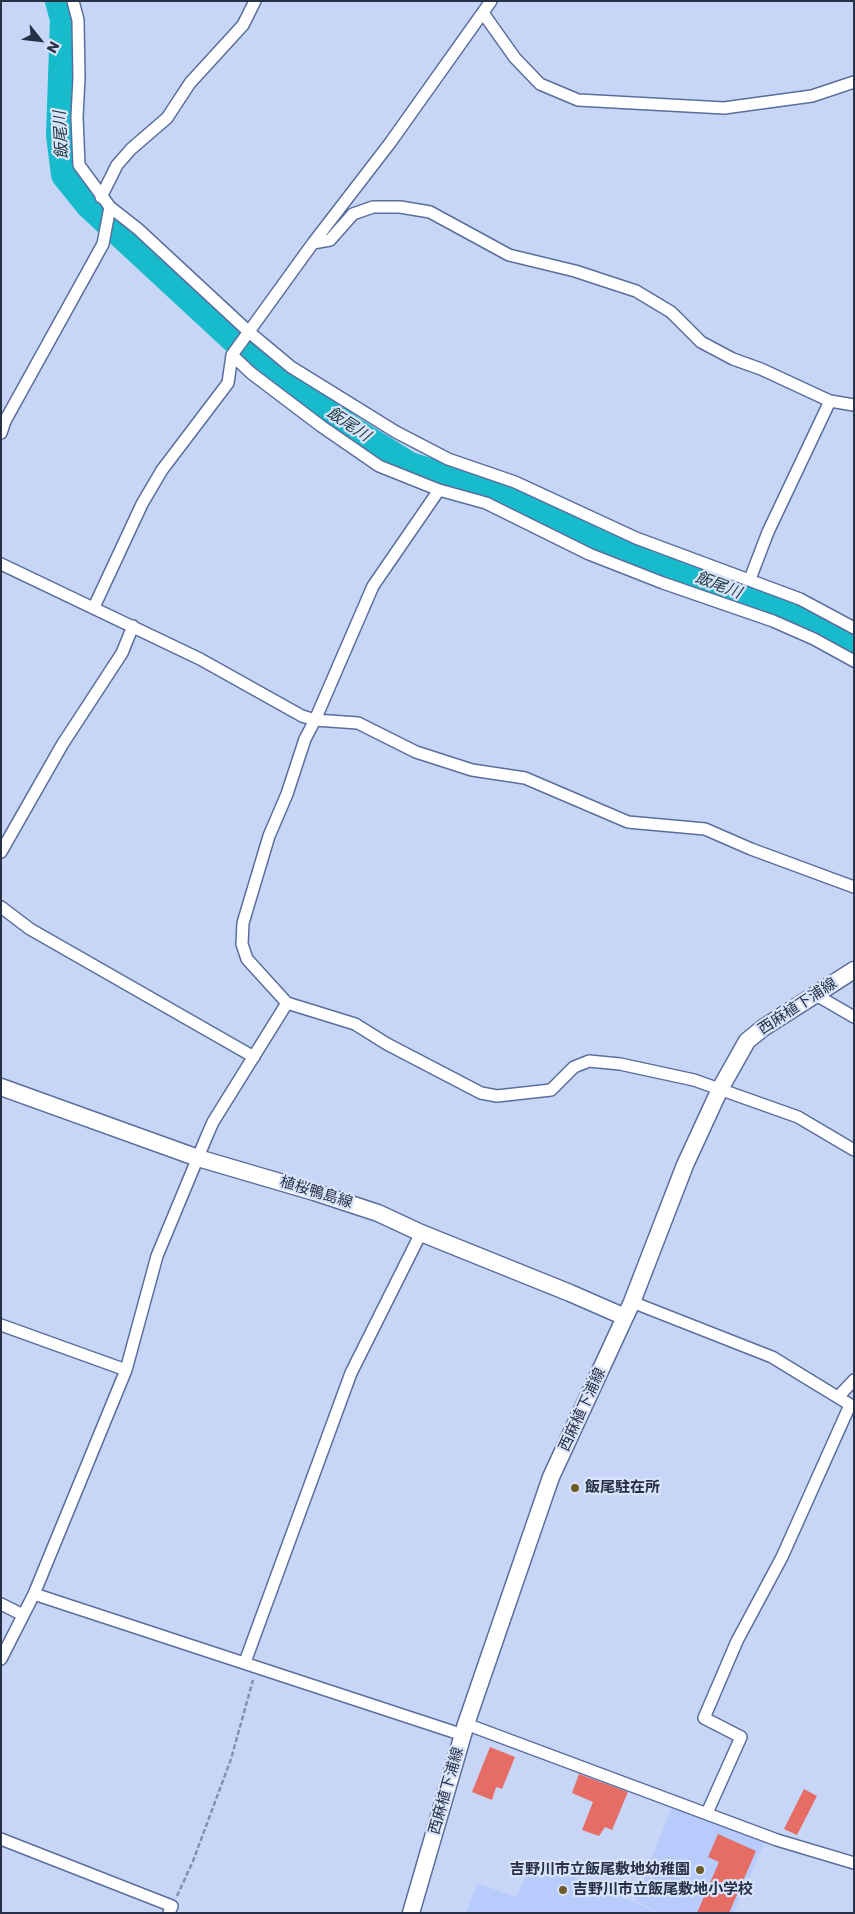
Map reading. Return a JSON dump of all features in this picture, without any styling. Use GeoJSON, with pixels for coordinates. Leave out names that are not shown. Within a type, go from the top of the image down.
{"type":"FeatureCollection","features":[{"type":"Feature","properties":{"kind":"main road","name":"西麻植下浦線"},"geometry":{"type":"LineString","coordinates":[[411,1913],[464,1730],[551,1477],[632,1302],[685,1165],[720,1089],[747,1041],[763,1028],[854,970]]}},
{"type":"Feature","properties":{"kind":"main road","name":"植桜鴨島線"},"geometry":{"type":"LineString","coordinates":[[1,1088],[198,1158],[347,1202],[625,1317]]}},
{"type":"Feature","properties":{"kind":"street"},"geometry":{"type":"LineString","coordinates":[[73,1],[78,20],[79,78],[77,117],[79,165],[110,208],[152,241],[249,332],[291,367],[396,432],[448,459],[515,482],[636,538],[800,599],[854,628]]}},
{"type":"Feature","properties":{"kind":"street"},"geometry":{"type":"LineString","coordinates":[[101,197],[117,165],[131,149],[167,118],[190,83],[243,25],[255,1]]}},
{"type":"Feature","properties":{"kind":"street"},"geometry":{"type":"LineString","coordinates":[[94,607],[142,504],[162,470],[228,383],[232,355],[390,143],[491,1]]}},
{"type":"Feature","properties":{"kind":"street"},"geometry":{"type":"LineString","coordinates":[[483,13],[515,58],[540,84],[578,100],[724,108],[812,96],[854,82]]}},
{"type":"Feature","properties":{"kind":"street"},"geometry":{"type":"LineString","coordinates":[[313,244],[330,240],[353,214],[373,207],[400,207],[430,212],[509,255],[575,271],[636,291],[671,312],[701,342],[733,359],[761,369],[830,400],[854,405]]}},
{"type":"Feature","properties":{"kind":"street"},"geometry":{"type":"LineString","coordinates":[[1,433],[5,421],[103,244],[110,208]]}},
{"type":"Feature","properties":{"kind":"street"},"geometry":{"type":"LineString","coordinates":[[232,355],[251,373],[379,466],[439,490],[486,503],[589,554],[663,583],[772,621],[814,639],[854,661]]}},
{"type":"Feature","properties":{"kind":"street"},"geometry":{"type":"LineString","coordinates":[[750,579],[768,532],[830,400]]}},
{"type":"Feature","properties":{"kind":"street"},"geometry":{"type":"LineString","coordinates":[[439,490],[373,586],[305,739],[287,794],[269,836],[243,923],[242,944],[247,959],[287,1003],[355,1024],[387,1044],[481,1093],[497,1096],[551,1090],[574,1067],[589,1061],[620,1064],[694,1080],[798,1117],[854,1150]]}},
{"type":"Feature","properties":{"kind":"street"},"geometry":{"type":"LineString","coordinates":[[1,564],[200,659],[302,716],[315,720],[358,723],[416,752],[472,770],[525,778],[628,822],[705,828],[751,849],[854,887]]}},
{"type":"Feature","properties":{"kind":"street"},"geometry":{"type":"LineString","coordinates":[[1,852],[62,745],[122,653],[133,626]]}},
{"type":"Feature","properties":{"kind":"street"},"geometry":{"type":"LineString","coordinates":[[1,907],[30,929],[254,1057]]}},
{"type":"Feature","properties":{"kind":"street"},"geometry":{"type":"LineString","coordinates":[[816,995],[854,1017]]}},
{"type":"Feature","properties":{"kind":"street"},"geometry":{"type":"LineString","coordinates":[[1,1659],[34,1594],[126,1370],[156,1256],[213,1122],[287,1003]]}},
{"type":"Feature","properties":{"kind":"street"},"geometry":{"type":"LineString","coordinates":[[245,1662],[351,1373],[421,1233]]}},
{"type":"Feature","properties":{"kind":"street"},"geometry":{"type":"LineString","coordinates":[[632,1302],[772,1357],[852,1406],[782,1557],[737,1641],[704,1718],[741,1737],[706,1813]]}},
{"type":"Feature","properties":{"kind":"street"},"geometry":{"type":"LineString","coordinates":[[1,1325],[126,1370]]}},
{"type":"Feature","properties":{"kind":"street"},"geometry":{"type":"LineString","coordinates":[[838,1397],[854,1380]]}},
{"type":"Feature","properties":{"kind":"street"},"geometry":{"type":"LineString","coordinates":[[34,1594],[464,1730],[706,1813],[777,1840],[854,1863]]}},
{"type":"Feature","properties":{"kind":"street"},"geometry":{"type":"LineString","coordinates":[[1,1604],[22,1615]]}},
{"type":"Feature","properties":{"kind":"street"},"geometry":{"type":"LineString","coordinates":[[1,1840],[170,1909]]}},
{"type":"Feature","properties":{"kind":"path"},"geometry":{"type":"LineString","coordinates":[[170,1909],[193,1860],[232,1759],[257,1666]]}},
{"type":"Feature","properties":{"kind":"shaded area","name":"吉野川市立飯尾敷地幼稚園"},"geometry":{"type":"Polygon","coordinates":[[[673,1804],[766,1839],[734,1913],[662,1913],[635,1901],[673,1804]]]}},
{"type":"Feature","properties":{"kind":"shaded area","name":"吉野川市立飯尾敷地小学校"},"geometry":{"type":"Polygon","coordinates":[[[534,1860],[659,1913],[466,1913],[477,1883],[516,1897],[534,1860]]]}},
{"type":"Feature","properties":{"kind":"building"},"geometry":{"type":"Polygon","coordinates":[[[490,1747],[515,1757],[502,1789],[496,1787],[492,1800],[472,1792],[490,1747]]]}},
{"type":"Feature","properties":{"kind":"building"},"geometry":{"type":"Polygon","coordinates":[[[579,1774],[628,1792],[612,1830],[605,1827],[599,1836],[582,1830],[593,1802],[572,1793],[579,1774]]]}},
{"type":"Feature","properties":{"kind":"building"},"geometry":{"type":"Polygon","coordinates":[[[804,1789],[817,1796],[797,1835],[784,1829],[804,1789]]]}},
{"type":"Feature","properties":{"kind":"building"},"geometry":{"type":"Polygon","coordinates":[[[718,1834],[756,1851],[729,1913],[697,1913],[719,1862],[708,1857],[718,1834]]]}},
{"type":"Feature","properties":{"kind":"waterway","name":"飯尾川"},"geometry":{"type":"LineString","coordinates":[[58,1],[63,20],[59,135],[64,175],[89,206],[253,358],[352,429],[410,465],[480,487],[587,534],[785,612],[854,649]]}},
{"type":"Feature","properties":{"kind":"place","name":"飯尾駐在所"},"geometry":{"type":"Point","coordinates":[575,1488]}},
{"type":"Feature","properties":{"kind":"place","name":"吉野川市立飯尾敷地幼稚園"},"geometry":{"type":"Point","coordinates":[700,1870]}},
{"type":"Feature","properties":{"kind":"place","name":"吉野川市立飯尾敷地小学校"},"geometry":{"type":"Point","coordinates":[563,1890]}}]}
